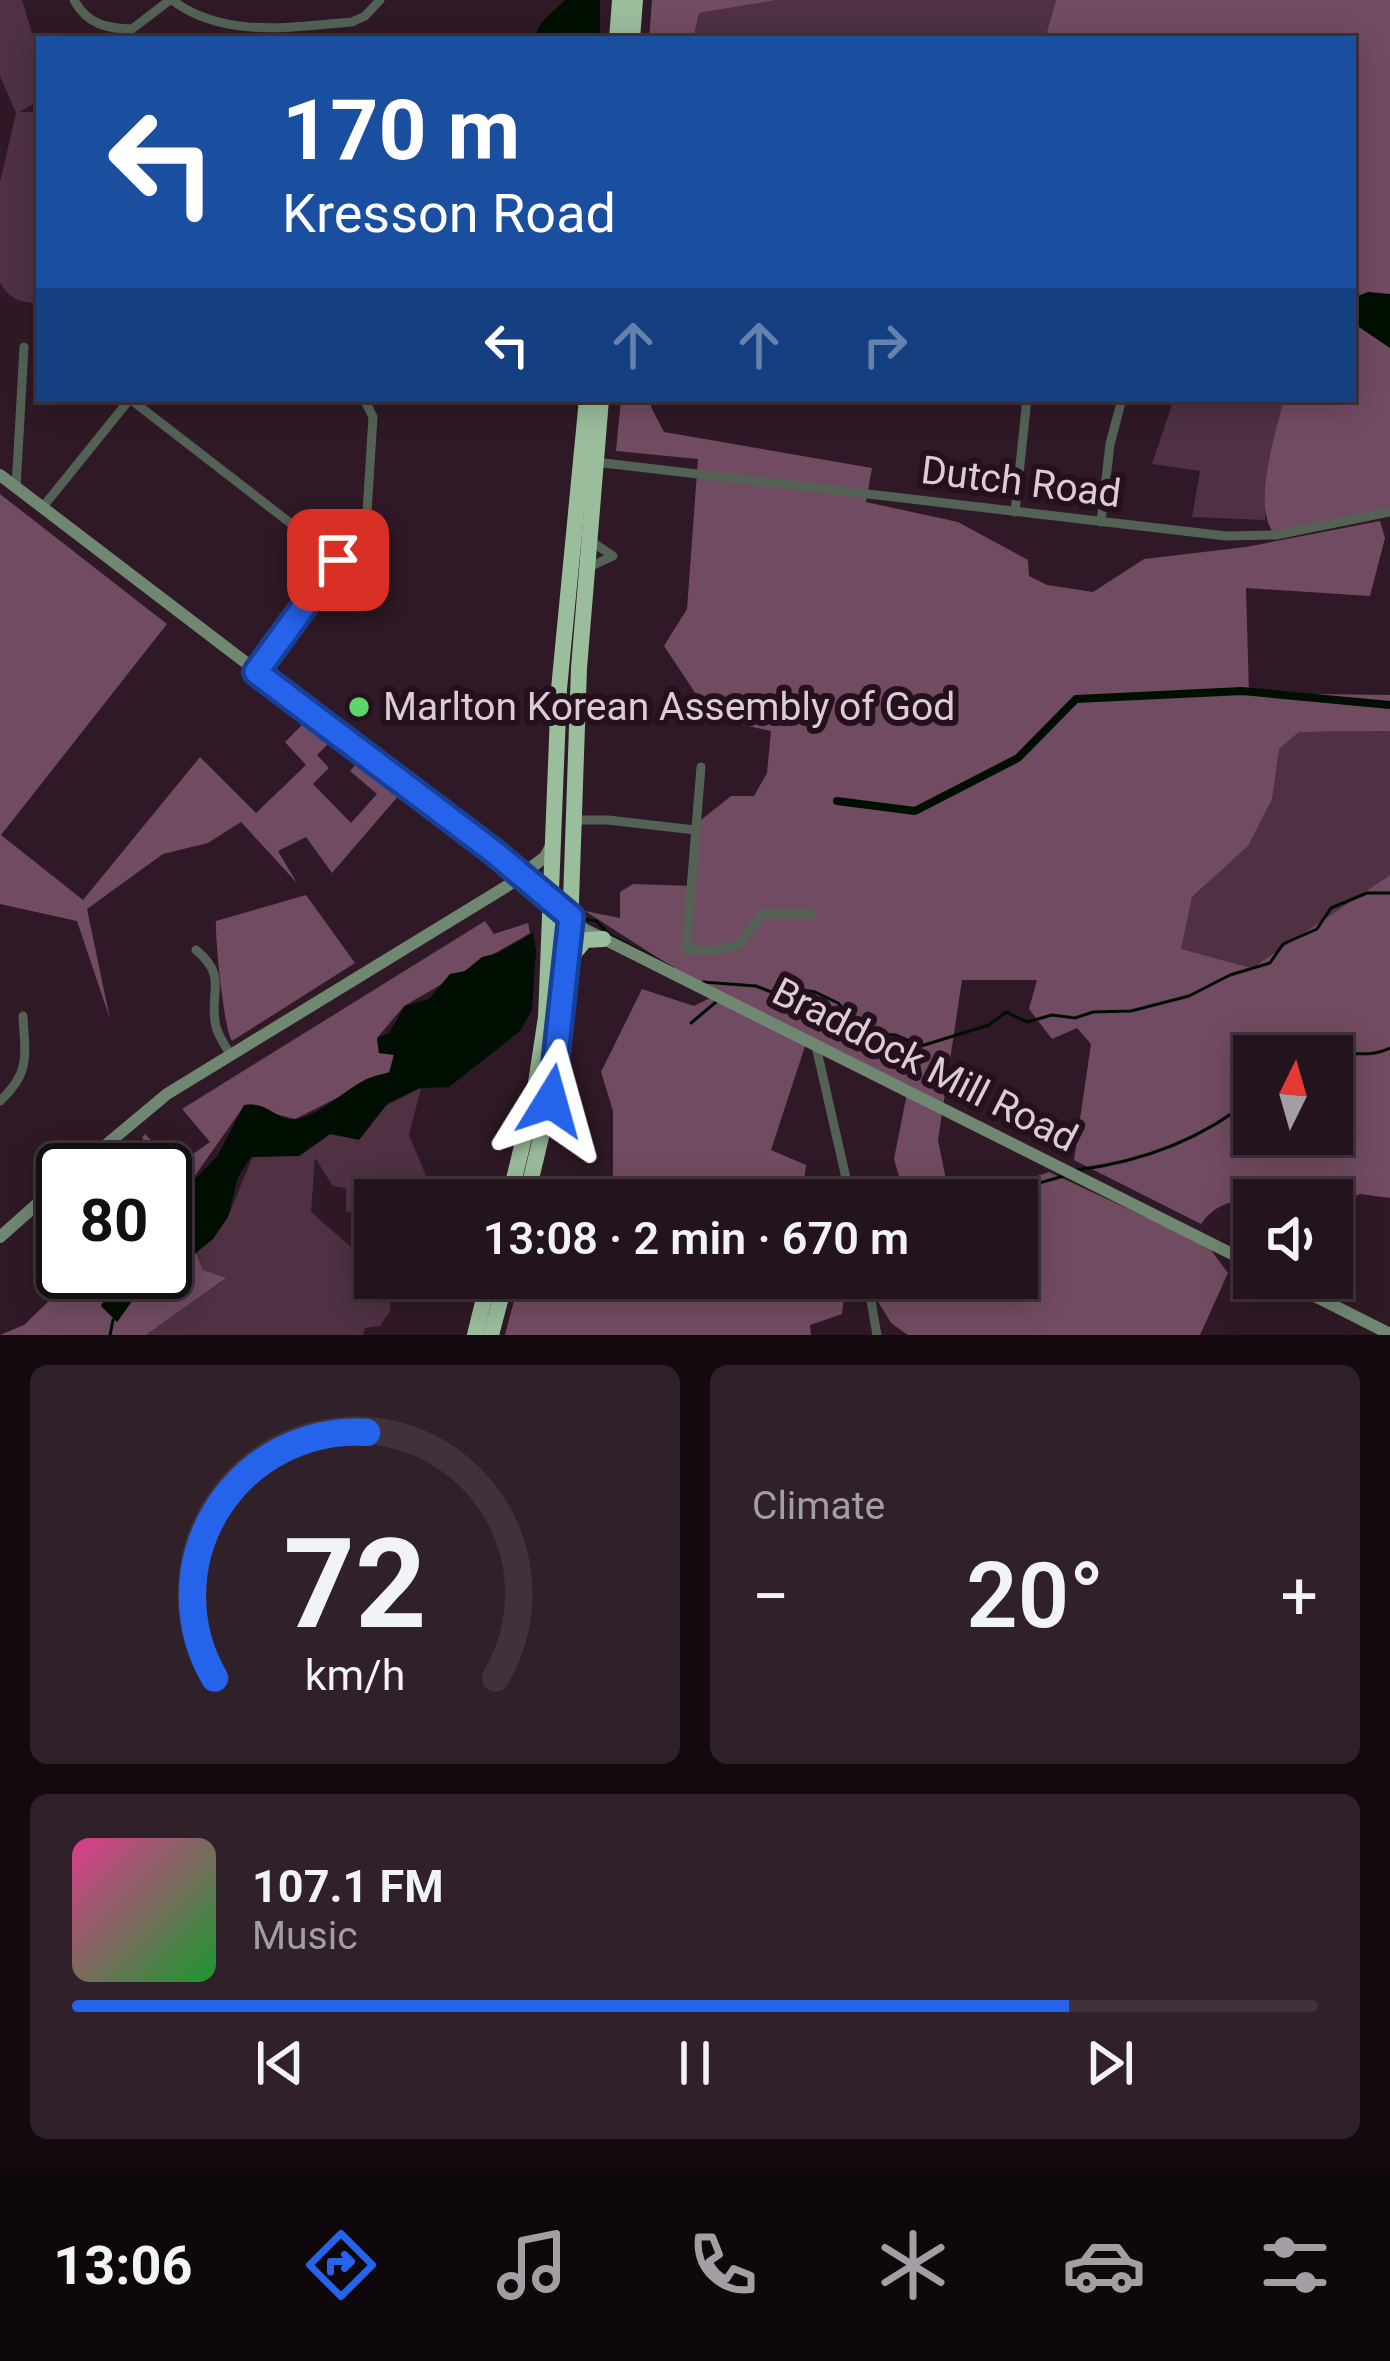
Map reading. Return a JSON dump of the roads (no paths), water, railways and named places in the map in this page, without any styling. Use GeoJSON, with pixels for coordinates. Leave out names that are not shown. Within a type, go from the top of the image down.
{"type":"FeatureCollection","features":[{"type":"Feature","properties":{"kind":"highway"},"geometry":{"type":"LineString","coordinates":[[617,36],[620,0]]}},
{"type":"Feature","properties":{"kind":"highway"},"geometry":{"type":"LineString","coordinates":[[632,36],[634,0]]}},
{"type":"Feature","properties":{"kind":"highway"},"geometry":{"type":"LineString","coordinates":[[514,1179],[542,1055],[559,689],[587,402]]}},
{"type":"Feature","properties":{"kind":"highway"},"geometry":{"type":"LineString","coordinates":[[531,1179],[556,1076],[571,917],[587,568],[601,402]]}},
{"type":"Feature","properties":{"kind":"highway"},"geometry":{"type":"LineString","coordinates":[[585,422],[590,431],[588,452],[596,453]]}},
{"type":"Feature","properties":{"kind":"highway"},"geometry":{"type":"LineString","coordinates":[[566,964],[582,942],[603,939]]}},
{"type":"Feature","properties":{"kind":"highway"},"geometry":{"type":"LineString","coordinates":[[475,1335],[484,1299]]}},
{"type":"Feature","properties":{"kind":"highway"},"geometry":{"type":"LineString","coordinates":[[491,1335],[500,1299]]}},
{"type":"Feature","properties":{"kind":"street"},"geometry":{"type":"LineString","coordinates":[[74,0],[91,20],[112,29],[133,29],[171,0],[208,21],[235,27],[352,22],[380,0]]}},
{"type":"Feature","properties":{"kind":"street"},"geometry":{"type":"LineString","coordinates":[[318,25],[318,36]]}},
{"type":"Feature","properties":{"kind":"street"},"geometry":{"type":"LineString","coordinates":[[16,488],[24,347]]}},
{"type":"Feature","properties":{"kind":"street"},"geometry":{"type":"LineString","coordinates":[[42,508],[128,402]]}},
{"type":"Feature","properties":{"kind":"street"},"geometry":{"type":"LineString","coordinates":[[134,402],[338,560]]}},
{"type":"Feature","properties":{"kind":"street"},"geometry":{"type":"LineString","coordinates":[[256,672],[368,523],[373,417],[366,402]]}},
{"type":"Feature","properties":{"kind":"street"},"geometry":{"type":"LineString","coordinates":[[1016,512],[1027,402]]}},
{"type":"Feature","properties":{"kind":"street"},"geometry":{"type":"LineString","coordinates":[[1101,522],[1120,402]]}},
{"type":"Feature","properties":{"kind":"street","name":"Dutch Road"},"geometry":{"type":"LineString","coordinates":[[596,453],[644,466],[1101,522],[1259,536],[1390,512]]}},
{"type":"Feature","properties":{"kind":"street","name":"Dutch Road"},"geometry":{"type":"LineString","coordinates":[[596,453],[644,466]]}},
{"type":"Feature","properties":{"kind":"street","name":"Braddock Mill Road"},"geometry":{"type":"LineString","coordinates":[[0,475],[603,939],[1233,1254]]}},
{"type":"Feature","properties":{"kind":"street"},"geometry":{"type":"LineString","coordinates":[[700,767],[686,950],[739,945],[753,921],[769,912],[812,914]]}},
{"type":"Feature","properties":{"kind":"street"},"geometry":{"type":"LineString","coordinates":[[573,820],[695,830]]}},
{"type":"Feature","properties":{"kind":"street"},"geometry":{"type":"LineString","coordinates":[[108,1143],[167,1094],[506,886],[545,857],[554,838]]}},
{"type":"Feature","properties":{"kind":"street"},"geometry":{"type":"LineString","coordinates":[[196,950],[215,972],[216,1025],[231,1055]]}},
{"type":"Feature","properties":{"kind":"street"},"geometry":{"type":"LineString","coordinates":[[0,1101],[21,1078],[25,1064],[23,1016]]}},
{"type":"Feature","properties":{"kind":"street"},"geometry":{"type":"LineString","coordinates":[[814,1042],[846,1179]]}},
{"type":"Feature","properties":{"kind":"street"},"geometry":{"type":"LineString","coordinates":[[0,1237],[36,1205]]}},
{"type":"Feature","properties":{"kind":"street"},"geometry":{"type":"LineString","coordinates":[[871,1299],[877,1335]]}},
{"type":"Feature","properties":{"kind":"street"},"geometry":{"type":"LineString","coordinates":[[1321,1299],[1390,1334]]}},
{"type":"Feature","properties":{"kind":"waterway"},"geometry":{"type":"LineString","coordinates":[[837,801],[915,811],[1018,758],[1076,699],[1242,691],[1390,705]]}},
{"type":"Feature","properties":{"kind":"waterway"},"geometry":{"type":"LineString","coordinates":[[703,982],[756,986],[774,993],[815,992],[838,1003],[850,1017],[864,1020],[874,1034],[896,1035],[921,1046],[989,1025],[1006,1012],[1027,1022],[1052,1015],[1075,1018],[1093,1012],[1131,1011],[1189,996],[1230,975],[1270,963],[1283,944],[1317,929],[1331,908],[1367,893],[1390,893]]}},
{"type":"Feature","properties":{"kind":"waterway"},"geometry":{"type":"LineString","coordinates":[[582,919],[596,921],[610,935],[673,968]]}},
{"type":"Feature","properties":{"kind":"waterway"},"geometry":{"type":"LineString","coordinates":[[691,1023],[716,1002]]}},
{"type":"Feature","properties":{"kind":"waterway"},"geometry":{"type":"LineString","coordinates":[[1353,1053],[1390,1048]]}},
{"type":"Feature","properties":{"kind":"waterway"},"geometry":{"type":"LineString","coordinates":[[1076,1170],[1170,1146],[1233,1113]]}},
{"type":"Feature","properties":{"kind":"waterway"},"geometry":{"type":"LineString","coordinates":[[1038,1183],[1064,1176]]}},
{"type":"Feature","properties":{"kind":"waterway"},"geometry":{"type":"LineString","coordinates":[[110,1335],[113,1320]]}},
{"type":"Feature","properties":{"kind":"place","name":"Marlton Korean Assembly of God"},"geometry":{"type":"Point","coordinates":[359,707]}}]}
